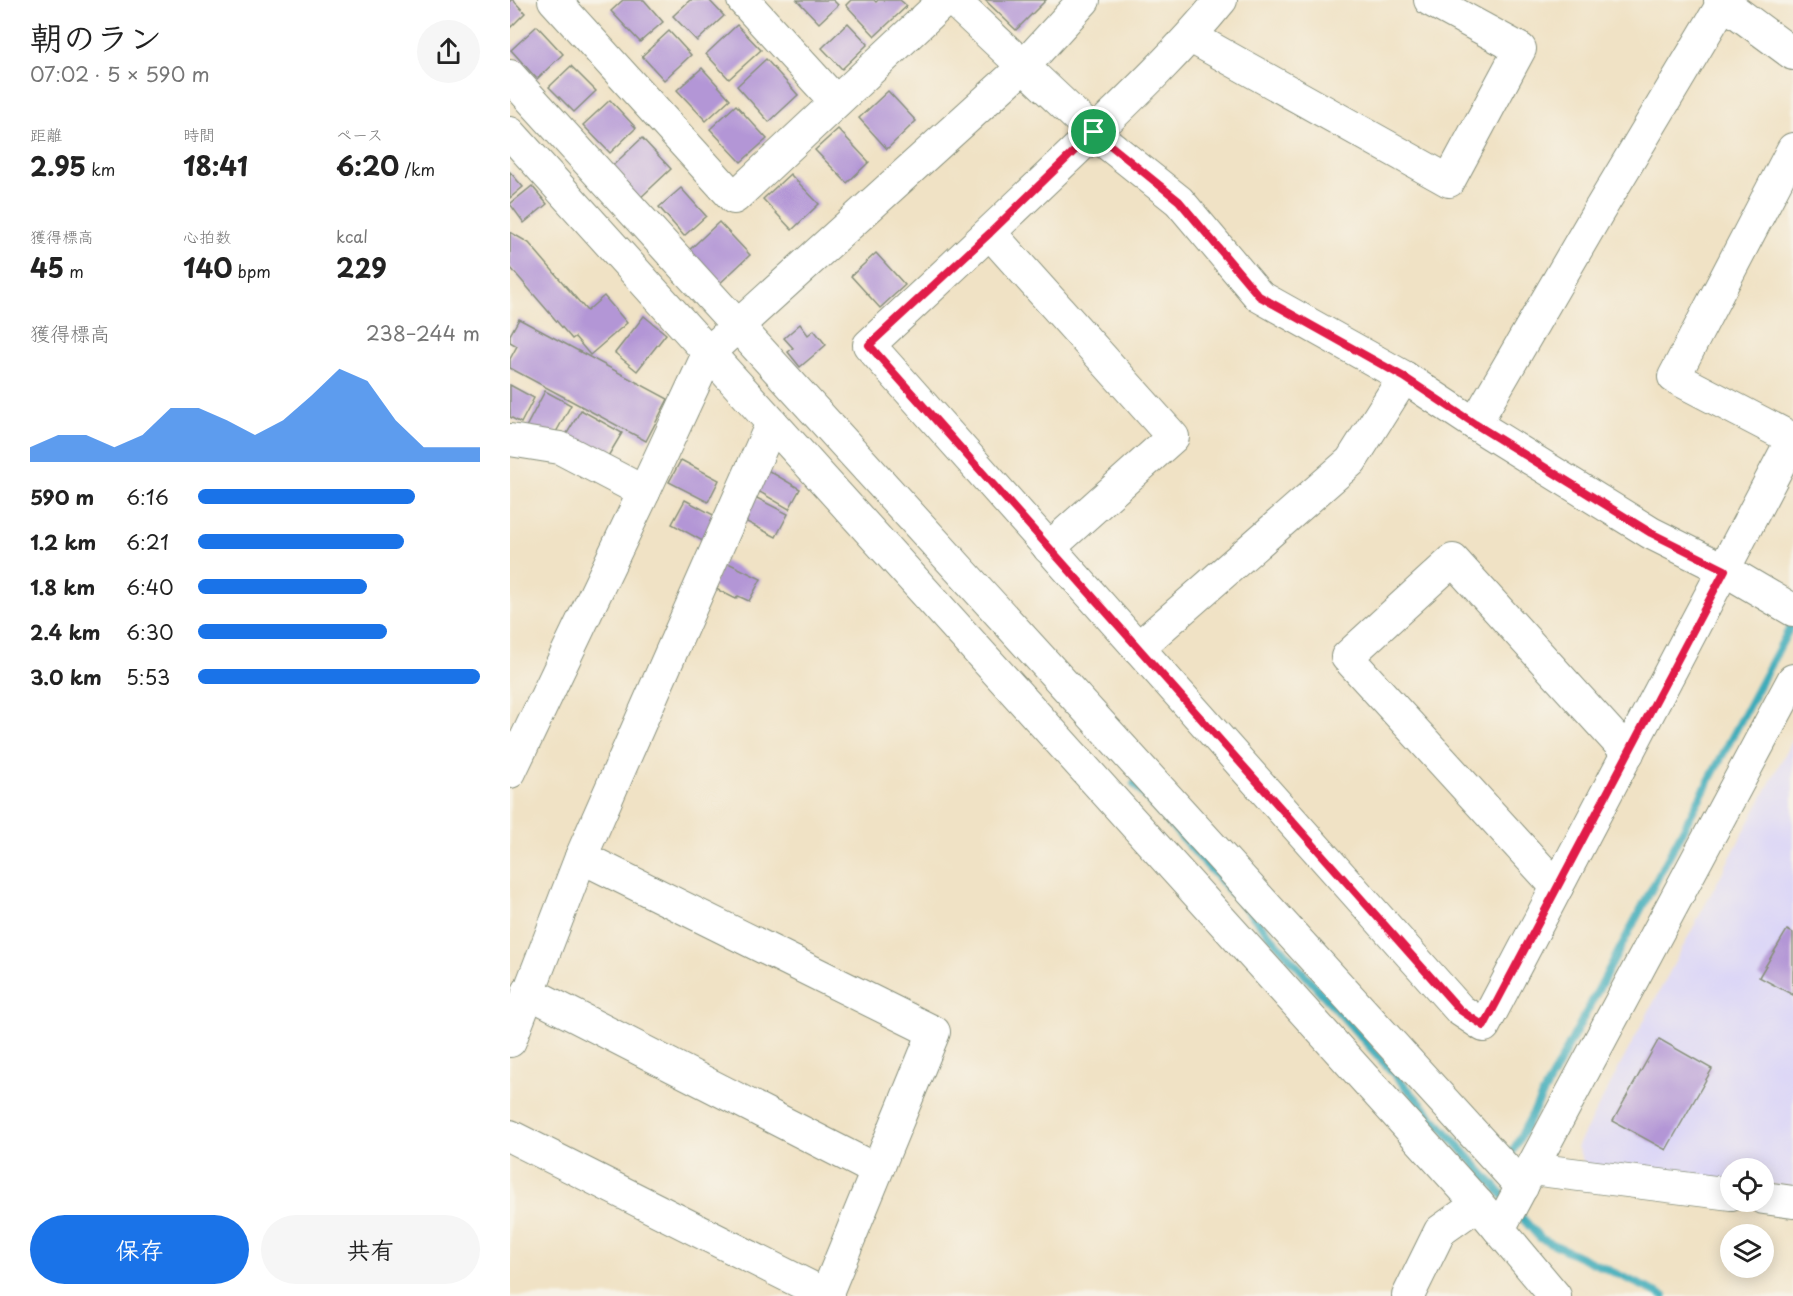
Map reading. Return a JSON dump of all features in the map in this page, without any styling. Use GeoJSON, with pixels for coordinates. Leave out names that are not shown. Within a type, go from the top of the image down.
{"type":"FeatureCollection","features":[{"type":"Feature","properties":{"kind":"street"},"geometry":{"type":"LineString","coordinates":[[554,0],[734,198],[945,0]]}},
{"type":"Feature","properties":{"kind":"street"},"geometry":{"type":"LineString","coordinates":[[743,0],[836,102]]}},
{"type":"Feature","properties":{"kind":"street"},"geometry":{"type":"LineString","coordinates":[[953,0],[1094,132],[1179,201],[1259,296],[1404,377],[1475,424],[1651,533],[1725,570],[1793,610]]}},
{"type":"Feature","properties":{"kind":"street"},"geometry":{"type":"LineString","coordinates":[[510,772],[709,352],[1023,67],[1084,0]]}},
{"type":"Feature","properties":{"kind":"street"},"geometry":{"type":"LineString","coordinates":[[1221,0],[1191,37],[990,233],[869,345],[1460,1010],[1484,1026],[1793,439],[1674,377],[1793,149]]}},
{"type":"Feature","properties":{"kind":"street"},"geometry":{"type":"LineString","coordinates":[[1191,37],[1449,181],[1520,48],[1430,0]]}},
{"type":"Feature","properties":{"kind":"street"},"geometry":{"type":"LineString","coordinates":[[1475,424],[1722,1],[1793,54]]}},
{"type":"Feature","properties":{"kind":"street"},"geometry":{"type":"LineString","coordinates":[[510,76],[737,326],[1527,1178],[1720,1193]]}},
{"type":"Feature","properties":{"kind":"street"},"geometry":{"type":"LineString","coordinates":[[510,133],[1478,1204],[1555,1296]]}},
{"type":"Feature","properties":{"kind":"street"},"geometry":{"type":"LineString","coordinates":[[990,233],[1173,437],[1049,548]]}},
{"type":"Feature","properties":{"kind":"street"},"geometry":{"type":"LineString","coordinates":[[1138,648],[1351,461],[1404,377]]}},
{"type":"Feature","properties":{"kind":"street"},"geometry":{"type":"LineString","coordinates":[[510,1041],[581,857],[772,423]]}},
{"type":"Feature","properties":{"kind":"street"},"geometry":{"type":"LineString","coordinates":[[510,440],[560,448],[644,492]]}},
{"type":"Feature","properties":{"kind":"street"},"geometry":{"type":"LineString","coordinates":[[1557,887],[1347,657],[1454,560],[1628,753]]}},
{"type":"Feature","properties":{"kind":"street"},"geometry":{"type":"LineString","coordinates":[[1499,1229],[1793,680]]}},
{"type":"Feature","properties":{"kind":"street"},"geometry":{"type":"LineString","coordinates":[[510,1136],[827,1295],[933,1032],[581,857]]}},
{"type":"Feature","properties":{"kind":"street"},"geometry":{"type":"LineString","coordinates":[[528,992],[876,1170]]}},
{"type":"Feature","properties":{"kind":"street"},"geometry":{"type":"LineString","coordinates":[[1774,1199],[1793,1202]]}},
{"type":"Feature","properties":{"kind":"street"},"geometry":{"type":"LineString","coordinates":[[1408,1296],[1440,1231],[1478,1204]]}},
{"type":"Feature","properties":{"kind":"shaded area"},"geometry":{"type":"Polygon","coordinates":[[[1793,739],[1793,1186],[1774,1185],[1774,1158],[1720,1158],[1720,1180],[1586,1167],[1577,1147],[1793,739]]]}},
{"type":"Feature","properties":{"kind":"building"},"geometry":{"type":"Polygon","coordinates":[[[510,0],[513,0],[525,13],[510,28],[510,0]]]}},
{"type":"Feature","properties":{"kind":"building"},"geometry":{"type":"Polygon","coordinates":[[[623,0],[644,0],[663,22],[640,42],[611,11],[623,0]]]}},
{"type":"Feature","properties":{"kind":"building"},"geometry":{"type":"Polygon","coordinates":[[[690,0],[709,0],[724,16],[697,41],[673,16],[690,0]]]}},
{"type":"Feature","properties":{"kind":"building"},"geometry":{"type":"Polygon","coordinates":[[[797,0],[833,0],[838,5],[819,23],[797,0]]]}},
{"type":"Feature","properties":{"kind":"building"},"geometry":{"type":"Polygon","coordinates":[[[851,0],[874,0],[876,2],[878,0],[900,0],[907,6],[875,36],[846,5],[851,0]]]}},
{"type":"Feature","properties":{"kind":"building"},"geometry":{"type":"Polygon","coordinates":[[[985,0],[1046,0],[1016,30],[985,0]]]}},
{"type":"Feature","properties":{"kind":"building"},"geometry":{"type":"Polygon","coordinates":[[[848,23],[868,44],[842,69],[822,48],[848,23]]]}},
{"type":"Feature","properties":{"kind":"building"},"geometry":{"type":"Polygon","coordinates":[[[737,25],[761,50],[729,79],[706,54],[737,25]]]}},
{"type":"Feature","properties":{"kind":"building"},"geometry":{"type":"Polygon","coordinates":[[[537,26],[563,54],[537,79],[511,50],[537,26]]]}},
{"type":"Feature","properties":{"kind":"building"},"geometry":{"type":"Polygon","coordinates":[[[669,31],[691,55],[664,80],[642,56],[669,31]]]}},
{"type":"Feature","properties":{"kind":"building"},"geometry":{"type":"Polygon","coordinates":[[[766,59],[798,95],[769,122],[737,86],[766,59]]]}},
{"type":"Feature","properties":{"kind":"building"},"geometry":{"type":"Polygon","coordinates":[[[571,66],[596,91],[574,112],[549,87],[571,66]]]}},
{"type":"Feature","properties":{"kind":"building"},"geometry":{"type":"Polygon","coordinates":[[[702,68],[730,99],[706,121],[677,90],[702,68]]]}},
{"type":"Feature","properties":{"kind":"building"},"geometry":{"type":"Polygon","coordinates":[[[888,91],[916,121],[887,149],[859,118],[888,91]]]}},
{"type":"Feature","properties":{"kind":"building"},"geometry":{"type":"Polygon","coordinates":[[[610,100],[636,128],[610,153],[583,125],[610,100]]]}},
{"type":"Feature","properties":{"kind":"building"},"geometry":{"type":"Polygon","coordinates":[[[736,105],[767,139],[741,162],[710,129],[736,105]]]}},
{"type":"Feature","properties":{"kind":"building"},"geometry":{"type":"Polygon","coordinates":[[[838,129],[869,162],[847,183],[815,150],[838,129]]]}},
{"type":"Feature","properties":{"kind":"building"},"geometry":{"type":"Polygon","coordinates":[[[642,138],[671,169],[637,201],[608,170],[642,138]]]}},
{"type":"Feature","properties":{"kind":"building"},"geometry":{"type":"Polygon","coordinates":[[[510,172],[523,187],[510,198],[510,172]]]}},
{"type":"Feature","properties":{"kind":"building"},"geometry":{"type":"Polygon","coordinates":[[[790,174],[819,204],[792,230],[763,199],[790,174]]]}},
{"type":"Feature","properties":{"kind":"building"},"geometry":{"type":"Polygon","coordinates":[[[532,186],[547,204],[524,223],[510,204],[532,186]]]}},
{"type":"Feature","properties":{"kind":"building"},"geometry":{"type":"Polygon","coordinates":[[[681,188],[706,216],[684,236],[659,207],[681,188]]]}},
{"type":"Feature","properties":{"kind":"building"},"geometry":{"type":"Polygon","coordinates":[[[719,222],[750,255],[715,288],[684,255],[719,222]]]}},
{"type":"Feature","properties":{"kind":"building"},"geometry":{"type":"Polygon","coordinates":[[[510,232],[529,243],[587,311],[604,296],[627,323],[590,355],[575,337],[572,339],[510,267],[510,232]]]}},
{"type":"Feature","properties":{"kind":"building"},"geometry":{"type":"Polygon","coordinates":[[[876,253],[905,285],[880,308],[851,276],[876,253]]]}},
{"type":"Feature","properties":{"kind":"building"},"geometry":{"type":"Polygon","coordinates":[[[644,316],[666,334],[637,371],[615,353],[644,316]]]}},
{"type":"Feature","properties":{"kind":"building"},"geometry":{"type":"Polygon","coordinates":[[[519,319],[668,399],[646,441],[510,368],[510,359],[517,346],[510,342],[510,335],[519,319]]]}},
{"type":"Feature","properties":{"kind":"building"},"geometry":{"type":"Polygon","coordinates":[[[800,324],[808,335],[814,330],[826,345],[800,367],[788,352],[793,348],[784,338],[800,324]]]}},
{"type":"Feature","properties":{"kind":"building"},"geometry":{"type":"Polygon","coordinates":[[[510,385],[534,398],[521,423],[510,417],[510,385]]]}},
{"type":"Feature","properties":{"kind":"building"},"geometry":{"type":"Polygon","coordinates":[[[545,391],[571,405],[550,443],[525,429],[545,391]]]}},
{"type":"Feature","properties":{"kind":"building"},"geometry":{"type":"Polygon","coordinates":[[[581,410],[622,433],[607,458],[566,435],[581,410]]]}},
{"type":"Feature","properties":{"kind":"building"},"geometry":{"type":"Polygon","coordinates":[[[681,460],[719,480],[708,502],[669,482],[681,460]]]}},
{"type":"Feature","properties":{"kind":"building"},"geometry":{"type":"Polygon","coordinates":[[[764,468],[800,489],[789,509],[753,488],[764,468]]]}},
{"type":"Feature","properties":{"kind":"building"},"geometry":{"type":"Polygon","coordinates":[[[751,495],[788,514],[776,537],[739,518],[751,495]]]}},
{"type":"Feature","properties":{"kind":"building"},"geometry":{"type":"Polygon","coordinates":[[[685,500],[721,519],[708,544],[672,524],[685,500]]]}},
{"type":"Feature","properties":{"kind":"building"},"geometry":{"type":"Polygon","coordinates":[[[724,561],[761,579],[749,601],[738,596],[736,599],[712,587],[724,561]]]}},
{"type":"Feature","properties":{"kind":"building"},"geometry":{"type":"Polygon","coordinates":[[[1787,930],[1793,933],[1793,995],[1759,977],[1787,930]]]}},
{"type":"Feature","properties":{"kind":"building"},"geometry":{"type":"Polygon","coordinates":[[[1659,1039],[1712,1069],[1666,1150],[1613,1121],[1659,1039]]]}},
{"type":"Feature","properties":{"kind":"waterway"},"geometry":{"type":"LineString","coordinates":[[1507,1162],[1793,622]]}},
{"type":"Feature","properties":{"kind":"waterway"},"geometry":{"type":"LineString","coordinates":[[1134,784],[1508,1201]]}},
{"type":"Feature","properties":{"kind":"waterway"},"geometry":{"type":"LineString","coordinates":[[1516,1211],[1540,1238],[1664,1296]]}},
{"type":"Feature","properties":{"kind":"route"},"geometry":{"type":"LineString","coordinates":[[1094,132],[1179,201],[1259,296],[1404,377],[1475,424],[1651,533],[1725,570],[1484,1026],[1460,1010],[869,345],[990,233],[1094,132]]}}]}
